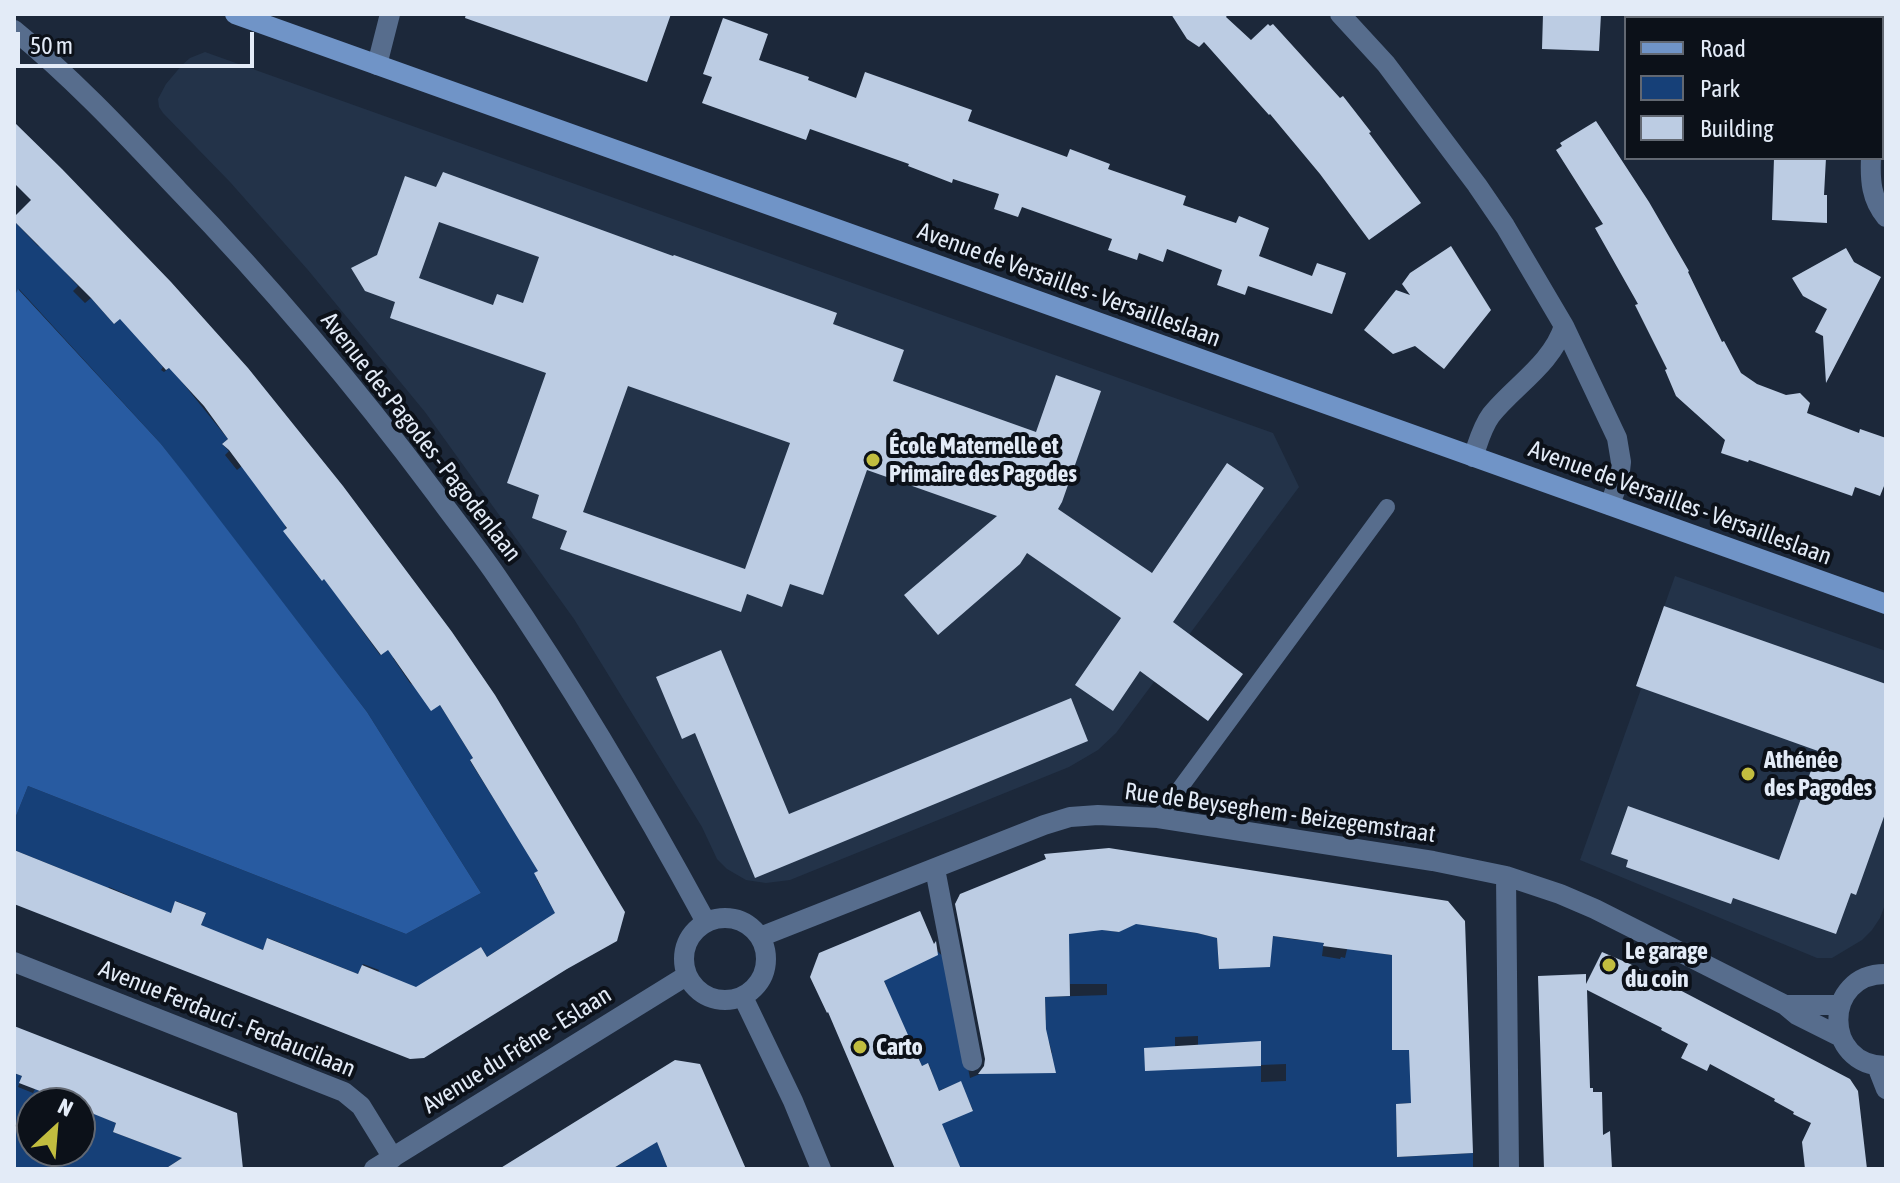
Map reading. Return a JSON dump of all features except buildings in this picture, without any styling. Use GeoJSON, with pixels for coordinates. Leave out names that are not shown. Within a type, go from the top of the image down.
{"type":"FeatureCollection","features":[{"type":"Feature","properties":{"kind":"street","name":"Avenue de Versailles - Versailleslaan"},"geometry":{"type":"LineString","coordinates":[[235,14],[1886,604]]}},
{"type":"Feature","properties":{"kind":"street"},"geometry":{"type":"LineString","coordinates":[[377,65],[390,14]]}},
{"type":"Feature","properties":{"kind":"street"},"geometry":{"type":"LineString","coordinates":[[1340,14],[1386,64],[1477,185],[1564,326],[1617,438],[1621,462],[1610,505]]}},
{"type":"Feature","properties":{"kind":"street","name":"Avenue des Pagodes - Pagodenlaan"},"geometry":{"type":"LineString","coordinates":[[19,34],[95,104],[239,252],[313,337],[408,457],[500,580],[549,655],[640,805],[706,922]]}},
{"type":"Feature","properties":{"kind":"street"},"geometry":{"type":"LineString","coordinates":[[1871,160],[1872,189],[1886,217]]}},
{"type":"Feature","properties":{"kind":"street"},"geometry":{"type":"LineString","coordinates":[[1473,457],[1492,414],[1542,362],[1556,344],[1564,326]]}},
{"type":"Feature","properties":{"kind":"street","name":"Rue de Beyseghem - Beizegemstraat"},"geometry":{"type":"LineString","coordinates":[[760,937],[1070,817],[1158,818],[1433,861],[1532,884],[1595,909],[1785,1005],[1797,1015],[1841,1037],[1849,1051],[1862,1060],[1881,1066]]}},
{"type":"Feature","properties":{"kind":"street"},"geometry":{"type":"LineString","coordinates":[[935,869],[972,1061]]}},
{"type":"Feature","properties":{"kind":"street"},"geometry":{"type":"LineString","coordinates":[[1506,876],[1509,1169]]}},
{"type":"Feature","properties":{"kind":"street"},"geometry":{"type":"LineString","coordinates":[[736,919],[760,937],[766,950],[766,964],[762,978],[743,997],[732,1001],[710,999],[700,993],[686,976],[685,945],[697,928],[706,922],[736,919]]}},
{"type":"Feature","properties":{"kind":"street","name":"Avenue Ferdauci - Ferdaucilaan"},"geometry":{"type":"LineString","coordinates":[[14,962],[344,1092],[361,1106],[393,1158]]}},
{"type":"Feature","properties":{"kind":"street"},"geometry":{"type":"LineString","coordinates":[[1841,1037],[1838,1027],[1840,1005],[1846,994],[1865,977],[1883,971]]}},
{"type":"Feature","properties":{"kind":"street","name":"Avenue du Frêne - Eslaan"},"geometry":{"type":"LineString","coordinates":[[374,1169],[686,976]]}},
{"type":"Feature","properties":{"kind":"street"},"geometry":{"type":"LineString","coordinates":[[743,997],[793,1101],[821,1169]]}},
{"type":"Feature","properties":{"kind":"street","name":"Rue de Beyseghem - Beizegemstraat"},"geometry":{"type":"LineString","coordinates":[[1785,1005],[1840,1005]]}},
{"type":"Feature","properties":{"kind":"street"},"geometry":{"type":"LineString","coordinates":[[1881,1066],[1886,1089]]}},
{"type":"Feature","properties":{"kind":"lane"},"geometry":{"type":"LineString","coordinates":[[1158,818],[1387,507]]}},
{"type":"Feature","properties":{"kind":"shaded area","name":"École Maternelle et Primaire des Pagodes"},"geometry":{"type":"Polygon","coordinates":[[[205,52],[1273,433],[1299,487],[1116,733],[1098,750],[1069,767],[790,880],[766,883],[746,880],[717,859],[702,827],[574,619],[425,412],[308,270],[159,107],[158,99],[166,84],[190,58],[205,52]]]}},
{"type":"Feature","properties":{"kind":"shaded area"},"geometry":{"type":"Polygon","coordinates":[[[18,289],[161,444],[187,477],[367,712],[481,893],[406,934],[28,786],[14,821],[14,297],[18,289]]]}},
{"type":"Feature","properties":{"kind":"shaded area","name":"Athénée des Pagodes"},"geometry":{"type":"Polygon","coordinates":[[[1675,576],[1886,651],[1886,902],[1872,930],[1862,940],[1832,958],[1817,958],[1580,860],[1641,689],[1636,686],[1675,576]]]}},
{"type":"Feature","properties":{"kind":"green space"},"geometry":{"type":"Polygon","coordinates":[[[14,221],[38,246],[78,260],[65,272],[78,286],[73,291],[85,303],[91,298],[114,324],[130,310],[158,341],[148,350],[163,367],[161,370],[164,372],[170,367],[228,439],[222,444],[229,451],[225,455],[237,470],[242,466],[279,517],[284,518],[288,537],[317,575],[324,579],[331,574],[345,607],[380,655],[397,643],[403,650],[393,658],[410,683],[440,705],[473,758],[470,761],[521,842],[544,868],[537,872],[537,880],[564,915],[524,933],[487,957],[481,947],[425,991],[376,981],[379,970],[363,964],[358,974],[268,938],[263,950],[233,938],[199,930],[206,913],[176,901],[167,921],[139,900],[109,887],[106,894],[91,881],[14,850],[14,821],[28,786],[406,934],[481,893],[367,712],[161,444],[19,289],[14,297],[14,221]]]}},
{"type":"Feature","properties":{"kind":"green space"},"geometry":{"type":"Polygon","coordinates":[[[1150,909],[1150,926],[1217,938],[1219,969],[1272,943],[1273,936],[1298,940],[1325,933],[1322,956],[1340,959],[1345,958],[1348,945],[1390,955],[1390,952],[1400,953],[1392,985],[1392,1050],[1419,1049],[1411,1103],[1396,1104],[1397,1157],[1473,1153],[1473,1169],[961,1169],[940,1122],[973,1110],[960,1082],[933,1093],[927,1079],[933,1076],[929,1064],[922,1066],[916,1053],[910,1055],[876,963],[937,951],[946,959],[970,1078],[1021,1058],[1052,1053],[1036,1020],[1046,1020],[1045,997],[1107,995],[1107,984],[1070,984],[1069,958],[1032,956],[1089,921],[1104,930],[1119,932],[1150,909]],[[1198,1036],[1175,1037],[1175,1069],[1198,1045],[1198,1036]],[[1286,1064],[1261,1065],[1261,1082],[1286,1081],[1286,1064]]]}},
{"type":"Feature","properties":{"kind":"green space"},"geometry":{"type":"Polygon","coordinates":[[[14,1073],[22,1076],[16,1087],[16,1167],[96,1167],[96,1114],[116,1123],[113,1132],[185,1156],[165,1169],[14,1169],[14,1073]]]}},
{"type":"Feature","properties":{"kind":"green space"},"geometry":{"type":"Polygon","coordinates":[[[653,1131],[668,1169],[612,1169],[628,1160],[625,1154],[653,1131]]]}},
{"type":"Feature","properties":{"kind":"place","name":"École Maternelle et Primaire des Pagodes"},"geometry":{"type":"Point","coordinates":[873,460]}},
{"type":"Feature","properties":{"kind":"place","name":"Athénée des Pagodes"},"geometry":{"type":"Point","coordinates":[1748,774]}},
{"type":"Feature","properties":{"kind":"place","name":"Le garage du coin"},"geometry":{"type":"Point","coordinates":[1609,965]}},
{"type":"Feature","properties":{"kind":"place","name":"Carto"},"geometry":{"type":"Point","coordinates":[860,1047]}}]}
